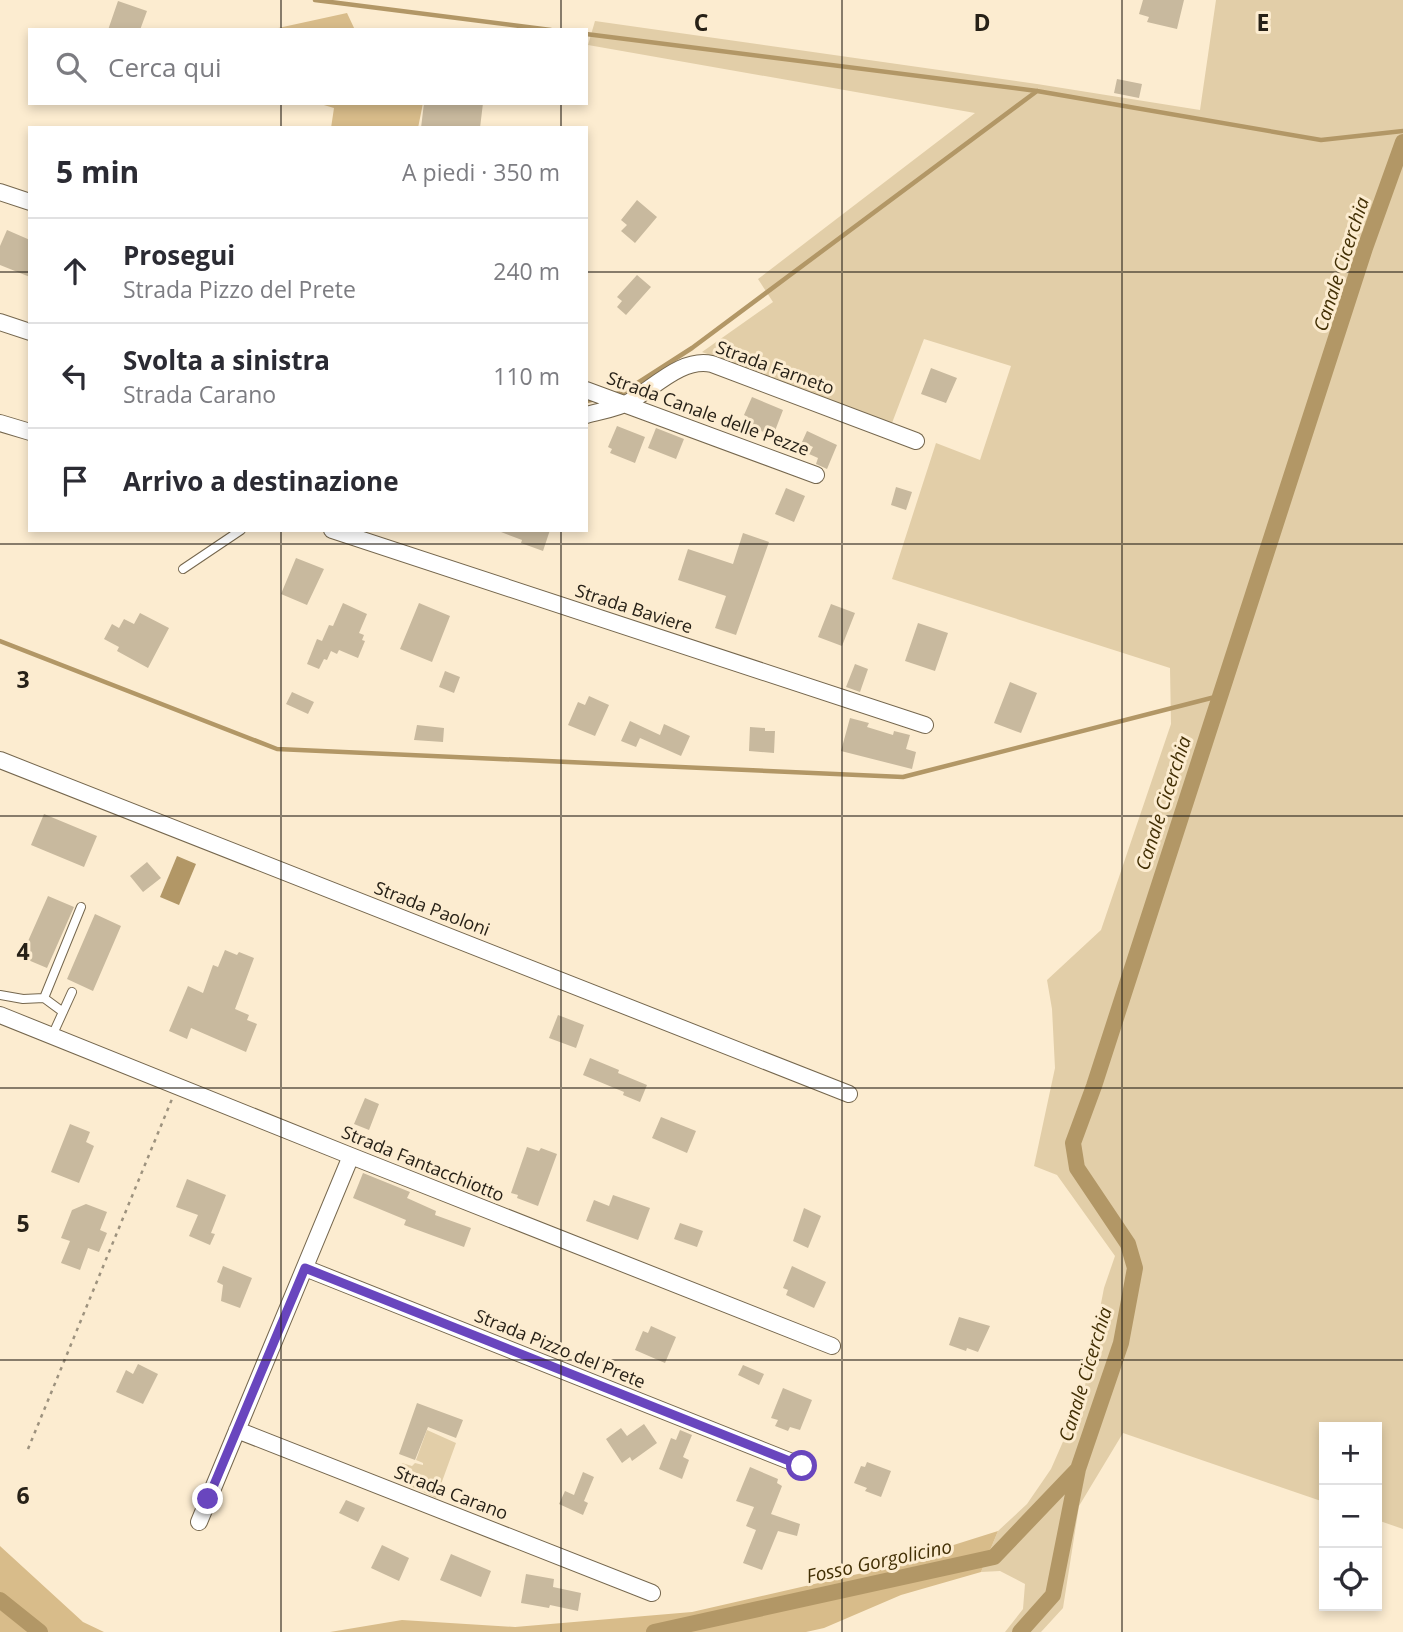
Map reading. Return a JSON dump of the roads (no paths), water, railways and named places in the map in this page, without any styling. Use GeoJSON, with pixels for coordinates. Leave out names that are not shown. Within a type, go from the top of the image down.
{"type":"FeatureCollection","features":[{"type":"Feature","properties":{"kind":"street"},"geometry":{"type":"LineString","coordinates":[[0,192],[28,201]]}},
{"type":"Feature","properties":{"kind":"street"},"geometry":{"type":"LineString","coordinates":[[0,321],[28,331]]}},
{"type":"Feature","properties":{"kind":"street","name":"Strada Farneto"},"geometry":{"type":"LineString","coordinates":[[588,414],[626,404],[685,366],[706,362],[916,441]]}},
{"type":"Feature","properties":{"kind":"street","name":"Strada Canale delle Pezze"},"geometry":{"type":"LineString","coordinates":[[589,391],[816,475]]}},
{"type":"Feature","properties":{"kind":"street"},"geometry":{"type":"LineString","coordinates":[[0,423],[28,431]]}},
{"type":"Feature","properties":{"kind":"street","name":"Strada Baviere"},"geometry":{"type":"LineString","coordinates":[[338,532],[925,725]]}},
{"type":"Feature","properties":{"kind":"street","name":"Strada Paoloni"},"geometry":{"type":"LineString","coordinates":[[0,760],[849,1094]]}},
{"type":"Feature","properties":{"kind":"street","name":"Strada Fantacchiotto"},"geometry":{"type":"LineString","coordinates":[[1,1018],[832,1346]]}},
{"type":"Feature","properties":{"kind":"street"},"geometry":{"type":"LineString","coordinates":[[199,1522],[351,1156]]}},
{"type":"Feature","properties":{"kind":"street","name":"Strada Pizzo del Prete"},"geometry":{"type":"LineString","coordinates":[[305,1268],[802,1466]]}},
{"type":"Feature","properties":{"kind":"street","name":"Strada Carano"},"geometry":{"type":"LineString","coordinates":[[237,1430],[652,1592]]}},
{"type":"Feature","properties":{"kind":"lane"},"geometry":{"type":"LineString","coordinates":[[183,569],[238,532]]}},
{"type":"Feature","properties":{"kind":"lane"},"geometry":{"type":"LineString","coordinates":[[44,998],[81,907]]}},
{"type":"Feature","properties":{"kind":"lane"},"geometry":{"type":"LineString","coordinates":[[52,1036],[72,992]]}},
{"type":"Feature","properties":{"kind":"lane"},"geometry":{"type":"LineString","coordinates":[[0,995],[23,999],[44,998],[63,1012]]}},
{"type":"Feature","properties":{"kind":"waterway"},"geometry":{"type":"LineString","coordinates":[[315,0],[535,28]]}},
{"type":"Feature","properties":{"kind":"waterway"},"geometry":{"type":"LineString","coordinates":[[588,34],[1037,91],[1321,140],[1403,131]]}},
{"type":"Feature","properties":{"kind":"waterway"},"geometry":{"type":"LineString","coordinates":[[615,394],[622,393],[692,348],[1037,91]]}},
{"type":"Feature","properties":{"kind":"waterway","name":"Canale Cicerchia"},"geometry":{"type":"LineString","coordinates":[[1020,1632],[1053,1595],[1078,1469],[1121,1343],[1135,1268],[1128,1244],[1077,1168],[1073,1143],[1094,1086],[1365,248],[1403,142]]}},
{"type":"Feature","properties":{"kind":"waterway"},"geometry":{"type":"LineString","coordinates":[[588,401],[596,399]]}},
{"type":"Feature","properties":{"kind":"waterway"},"geometry":{"type":"LineString","coordinates":[[0,641],[277,749],[903,777],[1219,696]]}},
{"type":"Feature","properties":{"kind":"waterway","name":"Fosso Gorgolicino"},"geometry":{"type":"LineString","coordinates":[[654,1632],[994,1557],[1078,1469]]}},
{"type":"Feature","properties":{"kind":"waterway","name":"Fosso Gorgolicino"},"geometry":{"type":"LineString","coordinates":[[0,1600],[40,1632]]}}]}
